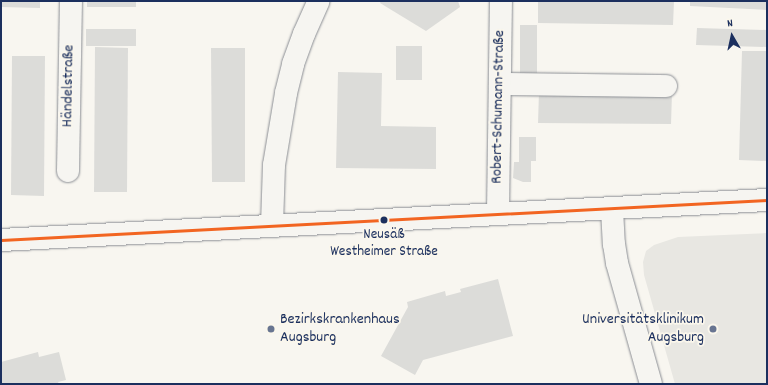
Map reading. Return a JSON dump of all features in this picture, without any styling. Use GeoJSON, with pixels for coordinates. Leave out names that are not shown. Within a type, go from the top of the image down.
{"type":"FeatureCollection","features":[{"type":"Feature","properties":{"kind":"street","name":"Händelstraße"},"geometry":{"type":"LineString","coordinates":[[68,171],[71,1]]}},
{"type":"Feature","properties":{"kind":"street"},"geometry":{"type":"LineString","coordinates":[[272,225],[274,165],[286,93],[293,64],[304,34],[319,1]]}},
{"type":"Feature","properties":{"kind":"street","name":"Robert-Schumann-Straße"},"geometry":{"type":"LineString","coordinates":[[498,213],[501,1]]}},
{"type":"Feature","properties":{"kind":"street"},"geometry":{"type":"LineString","coordinates":[[500,84],[666,86]]}},
{"type":"Feature","properties":{"kind":"street"},"geometry":{"type":"LineString","coordinates":[[1,240],[767,200]]}},
{"type":"Feature","properties":{"kind":"street"},"geometry":{"type":"LineString","coordinates":[[612,209],[614,244],[617,263],[651,384]]}},
{"type":"Feature","properties":{"kind":"shaded area","name":"Universitätsklinikum Augsburg"},"geometry":{"type":"Polygon","coordinates":[[[767,233],[767,384],[675,384],[644,275],[643,262],[646,251],[654,245],[678,237],[767,233]]]}},
{"type":"Feature","properties":{"kind":"building"},"geometry":{"type":"Polygon","coordinates":[[[1,1],[40,1],[40,8],[1,7],[1,1]]]}},
{"type":"Feature","properties":{"kind":"building"},"geometry":{"type":"Polygon","coordinates":[[[87,1],[136,1],[136,7],[87,7],[87,1]]]}},
{"type":"Feature","properties":{"kind":"building"},"geometry":{"type":"Polygon","coordinates":[[[381,1],[458,1],[460,7],[426,31],[380,3],[381,1]]]}},
{"type":"Feature","properties":{"kind":"building"},"geometry":{"type":"Polygon","coordinates":[[[538,1],[674,1],[673,25],[538,23],[538,1]]]}},
{"type":"Feature","properties":{"kind":"building"},"geometry":{"type":"Polygon","coordinates":[[[690,1],[767,1],[767,10],[690,6],[690,1]]]}},
{"type":"Feature","properties":{"kind":"building"},"geometry":{"type":"Polygon","coordinates":[[[520,25],[537,25],[537,75],[520,75],[520,25]]]}},
{"type":"Feature","properties":{"kind":"building"},"geometry":{"type":"Polygon","coordinates":[[[697,28],[767,30],[767,47],[696,45],[697,28]]]}},
{"type":"Feature","properties":{"kind":"building"},"geometry":{"type":"Polygon","coordinates":[[[86,29],[136,29],[136,46],[86,46],[86,29]]]}},
{"type":"Feature","properties":{"kind":"building"},"geometry":{"type":"Polygon","coordinates":[[[396,46],[422,46],[422,80],[396,80],[396,46]]]}},
{"type":"Feature","properties":{"kind":"building"},"geometry":{"type":"Polygon","coordinates":[[[95,47],[128,48],[127,192],[94,192],[95,47]]]}},
{"type":"Feature","properties":{"kind":"building"},"geometry":{"type":"Polygon","coordinates":[[[211,48],[245,48],[245,182],[212,182],[211,48]]]}},
{"type":"Feature","properties":{"kind":"building"},"geometry":{"type":"Polygon","coordinates":[[[742,51],[767,51],[767,161],[739,160],[742,51]]]}},
{"type":"Feature","properties":{"kind":"building"},"geometry":{"type":"Polygon","coordinates":[[[12,56],[45,56],[44,196],[11,195],[12,56]]]}},
{"type":"Feature","properties":{"kind":"building"},"geometry":{"type":"Polygon","coordinates":[[[338,72],[382,73],[381,126],[436,127],[436,169],[336,168],[338,72]]]}},
{"type":"Feature","properties":{"kind":"building"},"geometry":{"type":"Polygon","coordinates":[[[539,91],[672,92],[671,124],[538,123],[539,91]]]}},
{"type":"Feature","properties":{"kind":"building"},"geometry":{"type":"Polygon","coordinates":[[[519,137],[536,137],[536,161],[531,161],[531,182],[523,182],[513,178],[514,162],[519,162],[519,137]]]}},
{"type":"Feature","properties":{"kind":"building"},"geometry":{"type":"Polygon","coordinates":[[[498,279],[513,336],[423,360],[415,375],[381,356],[408,307],[407,302],[445,291],[446,296],[461,292],[460,289],[498,279]]]}},
{"type":"Feature","properties":{"kind":"building"},"geometry":{"type":"Polygon","coordinates":[[[38,352],[39,357],[59,352],[66,380],[58,382],[59,384],[1,384],[1,362],[38,352]]]}},
{"type":"Feature","properties":{"kind":"transit line"},"geometry":{"type":"LineString","coordinates":[[1,240],[767,200]]}},
{"type":"Feature","properties":{"kind":"place","name":"Neusäß Westheimer Straße"},"geometry":{"type":"Point","coordinates":[384,220]}},
{"type":"Feature","properties":{"kind":"place","name":"Bezirkskrankenhaus Augsburg"},"geometry":{"type":"Point","coordinates":[271,329]}},
{"type":"Feature","properties":{"kind":"place","name":"Universitätsklinikum Augsburg"},"geometry":{"type":"Point","coordinates":[713,329]}}]}
